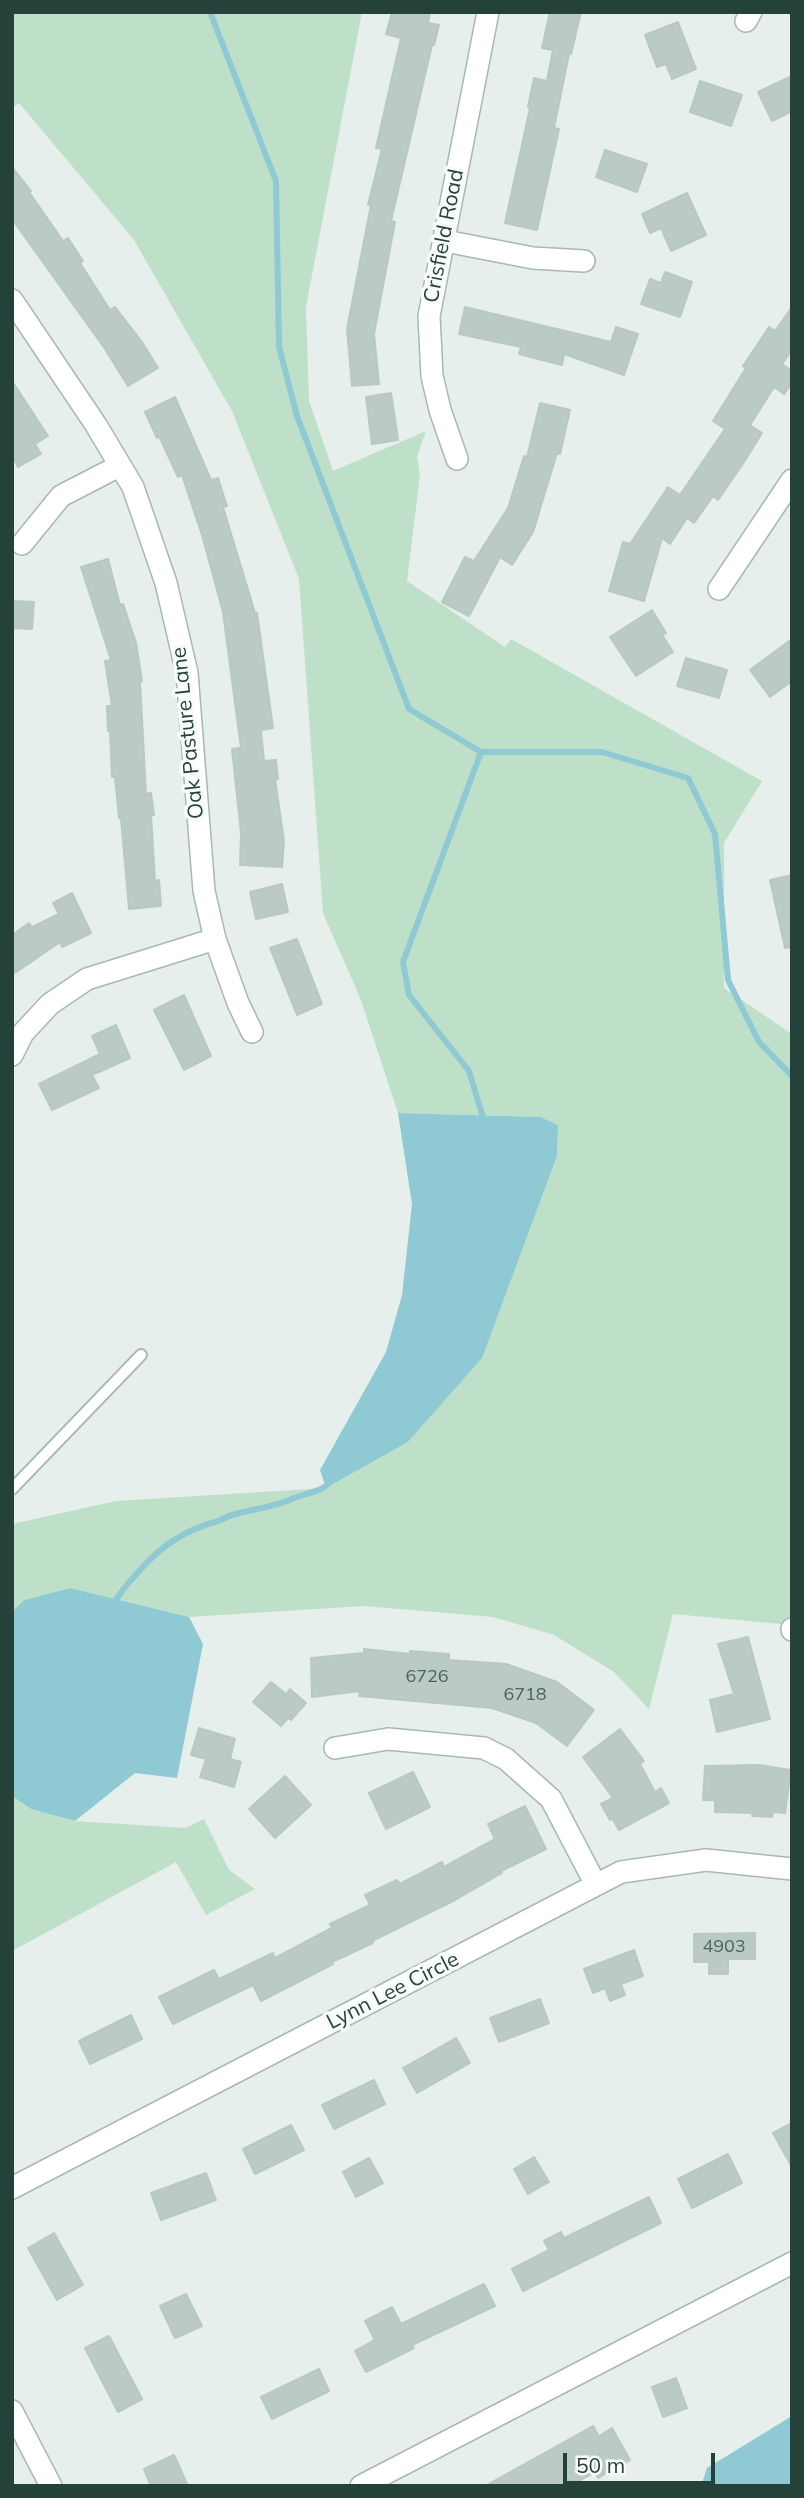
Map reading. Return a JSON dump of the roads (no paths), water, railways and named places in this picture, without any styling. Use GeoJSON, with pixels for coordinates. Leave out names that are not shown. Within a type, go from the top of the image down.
{"type":"FeatureCollection","features":[{"type":"Feature","properties":{"kind":"street","name":"Crisfield Road"},"geometry":{"type":"LineString","coordinates":[[457,459],[440,410],[432,376],[429,316],[488,12]]}},
{"type":"Feature","properties":{"kind":"street"},"geometry":{"type":"LineString","coordinates":[[445,241],[533,258],[584,261]]}},
{"type":"Feature","properties":{"kind":"street","name":"Oak Pasture Lane"},"geometry":{"type":"LineString","coordinates":[[12,300],[96,425],[133,487],[159,561],[187,673],[202,878],[215,939],[238,1003],[252,1032]]}},
{"type":"Feature","properties":{"kind":"street"},"geometry":{"type":"LineString","coordinates":[[22,544],[61,496],[119,466]]}},
{"type":"Feature","properties":{"kind":"street"},"geometry":{"type":"LineString","coordinates":[[719,589],[792,480]]}},
{"type":"Feature","properties":{"kind":"street"},"geometry":{"type":"LineString","coordinates":[[12,1055],[23,1033],[50,1004],[87,979],[215,939]]}},
{"type":"Feature","properties":{"kind":"street"},"geometry":{"type":"LineString","coordinates":[[335,1748],[388,1739],[484,1748],[526,1776],[551,1799],[596,1885]]}},
{"type":"Feature","properties":{"kind":"street","name":"Lynn Lee Circle"},"geometry":{"type":"LineString","coordinates":[[12,2188],[621,1872],[706,1860],[792,1869]]}},
{"type":"Feature","properties":{"kind":"street"},"geometry":{"type":"LineString","coordinates":[[361,2486],[792,2263]]}},
{"type":"Feature","properties":{"kind":"street"},"geometry":{"type":"LineString","coordinates":[[12,2411],[51,2486]]}},
{"type":"Feature","properties":{"kind":"lane"},"geometry":{"type":"LineString","coordinates":[[12,1489],[141,1355]]}},
{"type":"Feature","properties":{"kind":"water"},"geometry":{"type":"Polygon","coordinates":[[[398,1113],[541,1117],[558,1125],[557,1156],[482,1358],[408,1442],[326,1488],[320,1470],[386,1352],[402,1295],[412,1204],[398,1113]]]}},
{"type":"Feature","properties":{"kind":"water"},"geometry":{"type":"Polygon","coordinates":[[[70,1588],[189,1617],[203,1644],[177,1778],[135,1773],[75,1821],[31,1809],[12,1796],[12,1612],[24,1600],[70,1588]]]}},
{"type":"Feature","properties":{"kind":"water"},"geometry":{"type":"Polygon","coordinates":[[[792,2416],[792,2486],[701,2486],[707,2468],[792,2416]]]}},
{"type":"Feature","properties":{"kind":"waterway"},"geometry":{"type":"LineString","coordinates":[[210,12],[276,181],[279,347],[297,416],[409,709],[481,752],[602,752],[688,778],[715,834],[728,980],[759,1042],[792,1076]]}},
{"type":"Feature","properties":{"kind":"waterway"},"geometry":{"type":"LineString","coordinates":[[481,752],[403,962],[409,995],[469,1071],[484,1121]]}},
{"type":"Feature","properties":{"kind":"waterway"},"geometry":{"type":"LineString","coordinates":[[114,1604],[148,1561],[184,1534],[232,1515],[315,1491],[330,1482]]}}]}
